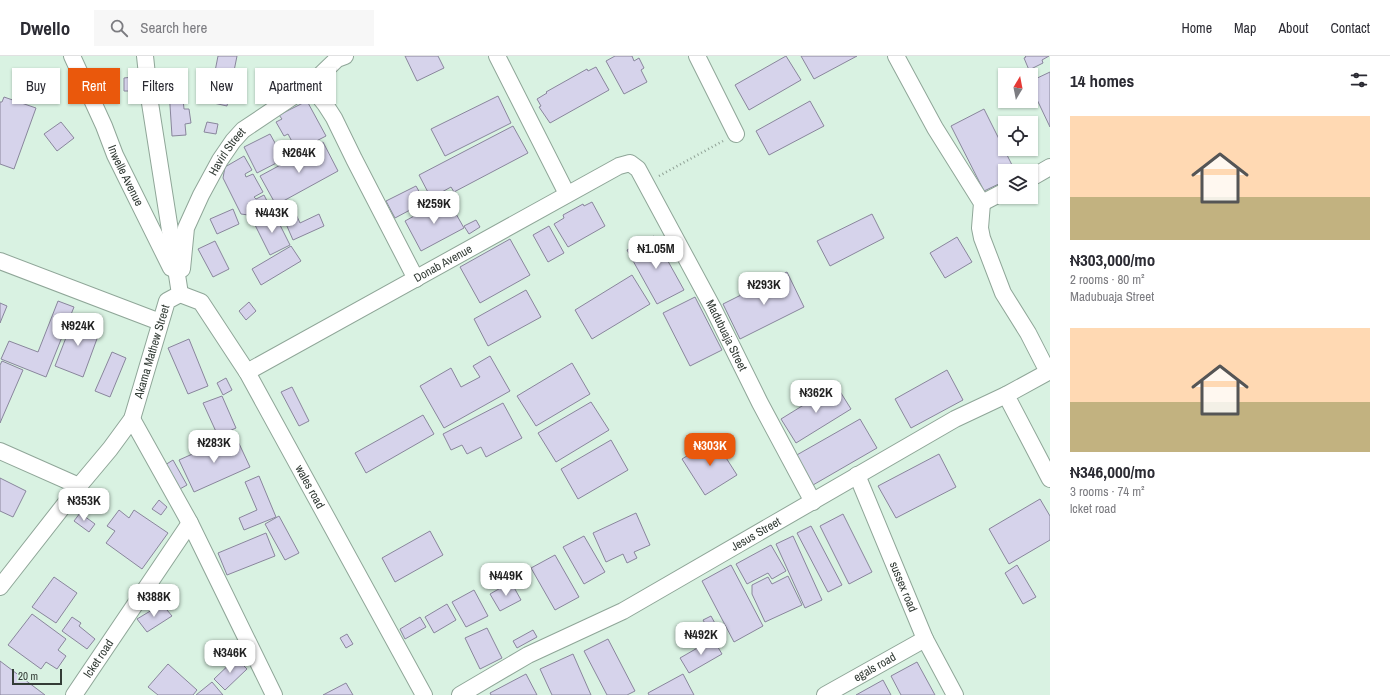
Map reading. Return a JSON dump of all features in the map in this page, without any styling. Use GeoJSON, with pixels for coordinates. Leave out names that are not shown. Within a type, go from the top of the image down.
{"type":"FeatureCollection","features":[{"type":"Feature","properties":{"kind":"street","name":"Inwelle Avenue"},"geometry":{"type":"LineString","coordinates":[[72,56],[104,126],[114,155],[169,263],[180,294]]}},
{"type":"Feature","properties":{"kind":"street","name":"Akama Mathew Street"},"geometry":{"type":"LineString","coordinates":[[0,587],[110,449],[132,419],[167,301],[180,294],[150,103],[145,56]]}},
{"type":"Feature","properties":{"kind":"street","name":"Havirl Street"},"geometry":{"type":"LineString","coordinates":[[328,68],[337,59],[345,56]]}},
{"type":"Feature","properties":{"kind":"street"},"geometry":{"type":"LineString","coordinates":[[497,56],[567,194]]}},
{"type":"Feature","properties":{"kind":"street"},"geometry":{"type":"LineString","coordinates":[[697,56],[736,134]]}},
{"type":"Feature","properties":{"kind":"street"},"geometry":{"type":"LineString","coordinates":[[896,56],[935,128],[982,203],[980,228],[982,238],[1003,293],[1028,333],[1049,371]]}},
{"type":"Feature","properties":{"kind":"street","name":"Havirl Street"},"geometry":{"type":"LineString","coordinates":[[180,294],[186,228],[201,195],[220,160],[233,141],[243,130],[282,104]]}},
{"type":"Feature","properties":{"kind":"street"},"geometry":{"type":"LineString","coordinates":[[325,104],[334,118],[354,160],[416,278]]}},
{"type":"Feature","properties":{"kind":"street","name":"Donab Avenue"},"geometry":{"type":"LineString","coordinates":[[247,372],[618,166],[630,163],[642,176]]}},
{"type":"Feature","properties":{"kind":"street"},"geometry":{"type":"LineString","coordinates":[[1038,174],[1050,168]]}},
{"type":"Feature","properties":{"kind":"street","name":"Madubuaja Street"},"geometry":{"type":"LineString","coordinates":[[642,176],[713,308],[760,403],[812,502]]}},
{"type":"Feature","properties":{"kind":"street"},"geometry":{"type":"LineString","coordinates":[[982,203],[998,195]]}},
{"type":"Feature","properties":{"kind":"street"},"geometry":{"type":"LineString","coordinates":[[0,261],[160,322]]}},
{"type":"Feature","properties":{"kind":"street","name":"wales road"},"geometry":{"type":"LineString","coordinates":[[180,294],[201,302],[247,372],[424,695]]}},
{"type":"Feature","properties":{"kind":"street","name":"Jesus Street"},"geometry":{"type":"LineString","coordinates":[[460,695],[528,655],[623,611],[955,419],[1006,395],[1049,371]]}},
{"type":"Feature","properties":{"kind":"street"},"geometry":{"type":"LineString","coordinates":[[1006,395],[1050,479]]}},
{"type":"Feature","properties":{"kind":"street"},"geometry":{"type":"LineString","coordinates":[[132,419],[190,523],[274,695]]}},
{"type":"Feature","properties":{"kind":"street"},"geometry":{"type":"LineString","coordinates":[[0,451],[79,486]]}},
{"type":"Feature","properties":{"kind":"street","name":"sussex road"},"geometry":{"type":"LineString","coordinates":[[857,475],[925,639],[955,695]]}},
{"type":"Feature","properties":{"kind":"street","name":"lcket road"},"geometry":{"type":"LineString","coordinates":[[74,695],[190,523]]}},
{"type":"Feature","properties":{"kind":"street","name":"egals road"},"geometry":{"type":"LineString","coordinates":[[825,695],[925,639]]}},
{"type":"Feature","properties":{"kind":"path"},"geometry":{"type":"LineString","coordinates":[[642,176],[736,134]]}},
{"type":"Feature","properties":{"kind":"building"},"geometry":{"type":"Polygon","coordinates":[[[218,56],[237,56],[235,68],[216,68],[218,56]]]}},
{"type":"Feature","properties":{"kind":"building"},"geometry":{"type":"Polygon","coordinates":[[[405,56],[438,56],[444,68],[417,81],[405,56]]]}},
{"type":"Feature","properties":{"kind":"building"},"geometry":{"type":"Polygon","coordinates":[[[615,56],[632,56],[634,61],[639,58],[644,68],[641,70],[647,82],[624,94],[606,61],[615,56]]]}},
{"type":"Feature","properties":{"kind":"building"},"geometry":{"type":"Polygon","coordinates":[[[786,56],[801,80],[749,110],[735,85],[786,56]]]}},
{"type":"Feature","properties":{"kind":"building"},"geometry":{"type":"Polygon","coordinates":[[[801,56],[857,56],[814,79],[801,56]]]}},
{"type":"Feature","properties":{"kind":"building"},"geometry":{"type":"Polygon","coordinates":[[[1025,56],[1049,56],[1042,60],[1043,63],[1033,68],[1028,68],[1024,58],[1026,57],[1025,56]]]}},
{"type":"Feature","properties":{"kind":"building"},"geometry":{"type":"Polygon","coordinates":[[[596,67],[609,90],[550,123],[539,107],[541,106],[537,99],[547,93],[546,92],[587,69],[588,71],[596,67]]]}},
{"type":"Feature","properties":{"kind":"building"},"geometry":{"type":"Polygon","coordinates":[[[1050,72],[1050,127],[1038,102],[1038,78],[1050,72]]]}},
{"type":"Feature","properties":{"kind":"building"},"geometry":{"type":"Polygon","coordinates":[[[124,78],[128,78],[128,91],[124,91],[124,78]]]}},
{"type":"Feature","properties":{"kind":"building"},"geometry":{"type":"Polygon","coordinates":[[[498,96],[511,123],[445,156],[431,129],[498,96]]]}},
{"type":"Feature","properties":{"kind":"building"},"geometry":{"type":"Polygon","coordinates":[[[4,97],[12,100],[12,104],[24,104],[36,108],[14,169],[0,164],[0,102],[2,102],[4,97]]]}},
{"type":"Feature","properties":{"kind":"building"},"geometry":{"type":"Polygon","coordinates":[[[810,101],[824,126],[769,155],[756,131],[810,101]]]}},
{"type":"Feature","properties":{"kind":"building"},"geometry":{"type":"Polygon","coordinates":[[[170,104],[184,104],[184,109],[189,109],[191,123],[185,124],[186,135],[172,136],[170,104]]]}},
{"type":"Feature","properties":{"kind":"building"},"geometry":{"type":"Polygon","coordinates":[[[301,104],[309,104],[326,136],[297,151],[288,134],[284,136],[276,122],[282,119],[279,115],[301,104]]]}},
{"type":"Feature","properties":{"kind":"building"},"geometry":{"type":"Polygon","coordinates":[[[984,109],[998,137],[998,156],[1008,156],[1012,164],[998,164],[998,184],[984,191],[951,126],[984,109]]]}},
{"type":"Feature","properties":{"kind":"building"},"geometry":{"type":"Polygon","coordinates":[[[61,122],[74,138],[57,151],[44,134],[61,122]]]}},
{"type":"Feature","properties":{"kind":"building"},"geometry":{"type":"Polygon","coordinates":[[[207,122],[218,124],[216,134],[204,132],[207,122]]]}},
{"type":"Feature","properties":{"kind":"building"},"geometry":{"type":"Polygon","coordinates":[[[513,126],[528,153],[454,192],[451,187],[431,198],[419,175],[513,126]]]}},
{"type":"Feature","properties":{"kind":"building"},"geometry":{"type":"Polygon","coordinates":[[[270,134],[284,159],[257,173],[244,147],[270,134]]]}},
{"type":"Feature","properties":{"kind":"building"},"geometry":{"type":"Polygon","coordinates":[[[323,142],[338,171],[276,205],[260,176],[323,142]]]}},
{"type":"Feature","properties":{"kind":"building"},"geometry":{"type":"Polygon","coordinates":[[[244,156],[252,170],[245,174],[246,177],[253,174],[263,192],[254,197],[256,199],[264,195],[271,209],[255,216],[241,214],[223,178],[225,167],[244,156]]]}},
{"type":"Feature","properties":{"kind":"building"},"geometry":{"type":"Polygon","coordinates":[[[416,186],[425,202],[395,218],[386,201],[416,186]]]}},
{"type":"Feature","properties":{"kind":"building"},"geometry":{"type":"Polygon","coordinates":[[[447,198],[464,228],[421,251],[405,221],[447,198]]]}},
{"type":"Feature","properties":{"kind":"building"},"geometry":{"type":"Polygon","coordinates":[[[592,202],[605,226],[568,247],[554,224],[564,218],[563,215],[583,204],[584,206],[592,202]]]}},
{"type":"Feature","properties":{"kind":"building"},"geometry":{"type":"Polygon","coordinates":[[[233,209],[239,224],[217,234],[210,219],[233,209]]]}},
{"type":"Feature","properties":{"kind":"building"},"geometry":{"type":"Polygon","coordinates":[[[295,212],[300,223],[319,214],[324,226],[293,240],[283,217],[295,212]]]}},
{"type":"Feature","properties":{"kind":"building"},"geometry":{"type":"Polygon","coordinates":[[[274,213],[290,245],[270,255],[254,223],[274,213]]]}},
{"type":"Feature","properties":{"kind":"building"},"geometry":{"type":"Polygon","coordinates":[[[872,214],[884,238],[830,266],[817,241],[872,214]]]}},
{"type":"Feature","properties":{"kind":"building"},"geometry":{"type":"Polygon","coordinates":[[[476,220],[480,227],[469,234],[464,226],[476,220]]]}},
{"type":"Feature","properties":{"kind":"building"},"geometry":{"type":"Polygon","coordinates":[[[549,226],[564,253],[548,262],[533,235],[549,226]]]}},
{"type":"Feature","properties":{"kind":"building"},"geometry":{"type":"Polygon","coordinates":[[[654,236],[684,290],[657,304],[627,250],[654,236]]]}},
{"type":"Feature","properties":{"kind":"building"},"geometry":{"type":"Polygon","coordinates":[[[957,237],[972,262],[945,278],[930,253],[957,237]]]}},
{"type":"Feature","properties":{"kind":"building"},"geometry":{"type":"Polygon","coordinates":[[[510,239],[530,275],[480,303],[460,267],[510,239]]]}},
{"type":"Feature","properties":{"kind":"building"},"geometry":{"type":"Polygon","coordinates":[[[215,241],[229,269],[213,277],[198,249],[215,241]]]}},
{"type":"Feature","properties":{"kind":"building"},"geometry":{"type":"Polygon","coordinates":[[[291,246],[301,261],[261,285],[252,269],[291,246]]]}},
{"type":"Feature","properties":{"kind":"building"},"geometry":{"type":"Polygon","coordinates":[[[787,272],[804,307],[740,339],[723,304],[787,272]]]}},
{"type":"Feature","properties":{"kind":"building"},"geometry":{"type":"Polygon","coordinates":[[[632,275],[650,304],[592,339],[575,310],[632,275]]]}},
{"type":"Feature","properties":{"kind":"building"},"geometry":{"type":"Polygon","coordinates":[[[526,290],[541,317],[488,346],[474,319],[526,290]]]}},
{"type":"Feature","properties":{"kind":"building"},"geometry":{"type":"Polygon","coordinates":[[[695,297],[722,350],[690,366],[663,313],[695,297]]]}},
{"type":"Feature","properties":{"kind":"building"},"geometry":{"type":"Polygon","coordinates":[[[58,301],[74,307],[46,377],[1,359],[9,341],[38,352],[58,301]]]}},
{"type":"Feature","properties":{"kind":"building"},"geometry":{"type":"Polygon","coordinates":[[[249,302],[256,311],[246,320],[239,311],[249,302]]]}},
{"type":"Feature","properties":{"kind":"building"},"geometry":{"type":"Polygon","coordinates":[[[0,303],[7,306],[0,323],[0,303]]]}},
{"type":"Feature","properties":{"kind":"building"},"geometry":{"type":"Polygon","coordinates":[[[74,317],[98,326],[95,335],[98,336],[83,377],[55,366],[74,317]]]}},
{"type":"Feature","properties":{"kind":"building"},"geometry":{"type":"Polygon","coordinates":[[[189,339],[208,386],[188,394],[168,348],[189,339]]]}},
{"type":"Feature","properties":{"kind":"building"},"geometry":{"type":"Polygon","coordinates":[[[112,352],[126,358],[110,397],[95,391],[112,352]]]}},
{"type":"Feature","properties":{"kind":"building"},"geometry":{"type":"Polygon","coordinates":[[[490,356],[510,391],[444,428],[420,386],[451,368],[461,387],[480,377],[473,366],[490,356]]]}},
{"type":"Feature","properties":{"kind":"building"},"geometry":{"type":"Polygon","coordinates":[[[2,361],[23,370],[0,423],[0,365],[2,361]]]}},
{"type":"Feature","properties":{"kind":"building"},"geometry":{"type":"Polygon","coordinates":[[[572,363],[590,394],[536,426],[517,396],[572,363]]]}},
{"type":"Feature","properties":{"kind":"building"},"geometry":{"type":"Polygon","coordinates":[[[947,370],[963,400],[911,428],[895,399],[947,370]]]}},
{"type":"Feature","properties":{"kind":"building"},"geometry":{"type":"Polygon","coordinates":[[[226,378],[232,390],[223,395],[217,383],[226,378]]]}},
{"type":"Feature","properties":{"kind":"building"},"geometry":{"type":"Polygon","coordinates":[[[836,385],[851,409],[796,443],[781,419],[836,385]]]}},
{"type":"Feature","properties":{"kind":"building"},"geometry":{"type":"Polygon","coordinates":[[[292,387],[309,421],[299,426],[281,392],[292,387]]]}},
{"type":"Feature","properties":{"kind":"building"},"geometry":{"type":"Polygon","coordinates":[[[222,396],[236,428],[218,436],[203,403],[222,396]]]}},
{"type":"Feature","properties":{"kind":"building"},"geometry":{"type":"Polygon","coordinates":[[[591,402],[609,430],[556,462],[538,433],[591,402]]]}},
{"type":"Feature","properties":{"kind":"building"},"geometry":{"type":"Polygon","coordinates":[[[503,403],[522,438],[486,457],[481,447],[467,454],[462,445],[451,450],[443,434],[503,403]]]}},
{"type":"Feature","properties":{"kind":"building"},"geometry":{"type":"Polygon","coordinates":[[[423,415],[434,434],[366,473],[355,453],[423,415]]]}},
{"type":"Feature","properties":{"kind":"building"},"geometry":{"type":"Polygon","coordinates":[[[860,419],[877,448],[813,485],[795,456],[860,419]]]}},
{"type":"Feature","properties":{"kind":"building"},"geometry":{"type":"Polygon","coordinates":[[[235,435],[250,467],[194,492],[179,460],[235,435]]]}},
{"type":"Feature","properties":{"kind":"building"},"geometry":{"type":"Polygon","coordinates":[[[714,439],[737,475],[705,495],[682,459],[714,439]]]}},
{"type":"Feature","properties":{"kind":"building"},"geometry":{"type":"Polygon","coordinates":[[[611,440],[628,470],[578,499],[561,469],[611,440]]]}},
{"type":"Feature","properties":{"kind":"building"},"geometry":{"type":"Polygon","coordinates":[[[939,454],[956,487],[896,518],[878,486],[939,454]]]}},
{"type":"Feature","properties":{"kind":"building"},"geometry":{"type":"Polygon","coordinates":[[[173,460],[187,485],[178,490],[165,465],[173,460]]]}},
{"type":"Feature","properties":{"kind":"building"},"geometry":{"type":"Polygon","coordinates":[[[259,476],[276,517],[244,530],[239,518],[257,510],[245,482],[259,476]]]}},
{"type":"Feature","properties":{"kind":"building"},"geometry":{"type":"Polygon","coordinates":[[[0,478],[26,491],[13,517],[0,511],[0,478]]]}},
{"type":"Feature","properties":{"kind":"building"},"geometry":{"type":"Polygon","coordinates":[[[1040,499],[1050,516],[1050,540],[1009,564],[989,529],[1040,499]]]}},
{"type":"Feature","properties":{"kind":"building"},"geometry":{"type":"Polygon","coordinates":[[[159,500],[167,507],[161,515],[152,509],[159,500]]]}},
{"type":"Feature","properties":{"kind":"building"},"geometry":{"type":"Polygon","coordinates":[[[119,510],[129,518],[134,510],[168,533],[142,569],[106,543],[115,531],[107,526],[119,510]]]}},
{"type":"Feature","properties":{"kind":"building"},"geometry":{"type":"Polygon","coordinates":[[[80,513],[95,524],[89,532],[74,521],[80,513]]]}},
{"type":"Feature","properties":{"kind":"building"},"geometry":{"type":"Polygon","coordinates":[[[636,513],[650,545],[634,552],[637,558],[627,563],[623,554],[606,562],[593,533],[636,513]]]}},
{"type":"Feature","properties":{"kind":"building"},"geometry":{"type":"Polygon","coordinates":[[[843,514],[872,572],[849,584],[820,526],[843,514]]]}},
{"type":"Feature","properties":{"kind":"building"},"geometry":{"type":"Polygon","coordinates":[[[279,516],[299,553],[285,560],[265,524],[279,516]]]}},
{"type":"Feature","properties":{"kind":"building"},"geometry":{"type":"Polygon","coordinates":[[[811,526],[842,585],[828,592],[797,533],[811,526]]]}},
{"type":"Feature","properties":{"kind":"building"},"geometry":{"type":"Polygon","coordinates":[[[430,531],[443,555],[395,582],[382,558],[430,531]]]}},
{"type":"Feature","properties":{"kind":"building"},"geometry":{"type":"Polygon","coordinates":[[[266,533],[275,556],[227,575],[218,553],[266,533]]]}},
{"type":"Feature","properties":{"kind":"building"},"geometry":{"type":"Polygon","coordinates":[[[584,536],[605,572],[584,584],[563,547],[584,536]]]}},
{"type":"Feature","properties":{"kind":"building"},"geometry":{"type":"Polygon","coordinates":[[[793,536],[822,600],[805,608],[776,544],[793,536]]]}},
{"type":"Feature","properties":{"kind":"building"},"geometry":{"type":"Polygon","coordinates":[[[771,545],[786,571],[772,579],[768,573],[747,584],[736,564],[771,545]]]}},
{"type":"Feature","properties":{"kind":"building"},"geometry":{"type":"Polygon","coordinates":[[[555,555],[579,597],[555,610],[531,568],[555,555]]]}},
{"type":"Feature","properties":{"kind":"building"},"geometry":{"type":"Polygon","coordinates":[[[731,565],[763,626],[734,642],[702,581],[731,565]]]}},
{"type":"Feature","properties":{"kind":"building"},"geometry":{"type":"Polygon","coordinates":[[[1017,565],[1036,597],[1023,604],[1005,573],[1017,565]]]}},
{"type":"Feature","properties":{"kind":"building"},"geometry":{"type":"Polygon","coordinates":[[[788,576],[802,605],[765,622],[752,594],[752,585],[768,577],[772,584],[788,576]]]}},
{"type":"Feature","properties":{"kind":"building"},"geometry":{"type":"Polygon","coordinates":[[[54,577],[77,593],[56,623],[32,607],[54,577]]]}},
{"type":"Feature","properties":{"kind":"building"},"geometry":{"type":"Polygon","coordinates":[[[511,582],[521,600],[500,611],[490,594],[511,582]]]}},
{"type":"Feature","properties":{"kind":"building"},"geometry":{"type":"Polygon","coordinates":[[[474,590],[488,616],[466,627],[452,602],[474,590]]]}},
{"type":"Feature","properties":{"kind":"building"},"geometry":{"type":"Polygon","coordinates":[[[162,604],[172,616],[147,632],[137,619],[162,604]]]}},
{"type":"Feature","properties":{"kind":"building"},"geometry":{"type":"Polygon","coordinates":[[[447,604],[456,620],[434,633],[425,617],[447,604]]]}},
{"type":"Feature","properties":{"kind":"building"},"geometry":{"type":"Polygon","coordinates":[[[32,614],[66,639],[58,650],[66,656],[57,669],[46,662],[41,669],[8,645],[32,614]]]}},
{"type":"Feature","properties":{"kind":"building"},"geometry":{"type":"Polygon","coordinates":[[[711,616],[717,627],[710,632],[703,620],[711,616]]]}},
{"type":"Feature","properties":{"kind":"building"},"geometry":{"type":"Polygon","coordinates":[[[72,617],[81,623],[79,626],[95,639],[87,649],[62,631],[72,617]]]}},
{"type":"Feature","properties":{"kind":"building"},"geometry":{"type":"Polygon","coordinates":[[[420,617],[426,627],[405,639],[400,629],[420,617]]]}},
{"type":"Feature","properties":{"kind":"building"},"geometry":{"type":"Polygon","coordinates":[[[487,628],[502,658],[480,669],[465,638],[487,628]]]}},
{"type":"Feature","properties":{"kind":"building"},"geometry":{"type":"Polygon","coordinates":[[[533,630],[537,637],[517,648],[513,641],[533,630]]]}},
{"type":"Feature","properties":{"kind":"building"},"geometry":{"type":"Polygon","coordinates":[[[347,634],[353,644],[346,648],[340,638],[347,634]]]}},
{"type":"Feature","properties":{"kind":"building"},"geometry":{"type":"Polygon","coordinates":[[[608,639],[635,691],[627,695],[607,695],[584,651],[608,639]]]}},
{"type":"Feature","properties":{"kind":"building"},"geometry":{"type":"Polygon","coordinates":[[[713,639],[722,654],[689,673],[680,658],[713,639]]]}},
{"type":"Feature","properties":{"kind":"building"},"geometry":{"type":"Polygon","coordinates":[[[573,654],[591,695],[552,695],[540,669],[573,654]]]}},
{"type":"Feature","properties":{"kind":"building"},"geometry":{"type":"Polygon","coordinates":[[[236,658],[247,669],[225,690],[214,679],[236,658]]]}},
{"type":"Feature","properties":{"kind":"building"},"geometry":{"type":"Polygon","coordinates":[[[0,661],[45,695],[0,695],[0,661]]]}},
{"type":"Feature","properties":{"kind":"building"},"geometry":{"type":"Polygon","coordinates":[[[917,662],[935,695],[901,695],[891,676],[917,662]]]}},
{"type":"Feature","properties":{"kind":"building"},"geometry":{"type":"Polygon","coordinates":[[[168,664],[197,690],[193,695],[158,695],[148,687],[168,664]]]}},
{"type":"Feature","properties":{"kind":"building"},"geometry":{"type":"Polygon","coordinates":[[[526,674],[537,695],[491,695],[490,693],[526,674]]]}},
{"type":"Feature","properties":{"kind":"building"},"geometry":{"type":"Polygon","coordinates":[[[683,674],[694,695],[649,695],[648,693],[683,674]]]}},
{"type":"Feature","properties":{"kind":"building"},"geometry":{"type":"Polygon","coordinates":[[[883,680],[891,695],[856,695],[883,680]]]}},
{"type":"Feature","properties":{"kind":"building"},"geometry":{"type":"Polygon","coordinates":[[[212,682],[223,695],[196,695],[212,682]]]}},
{"type":"Feature","properties":{"kind":"building"},"geometry":{"type":"Polygon","coordinates":[[[346,683],[353,695],[323,695],[346,683]]]}}]}
